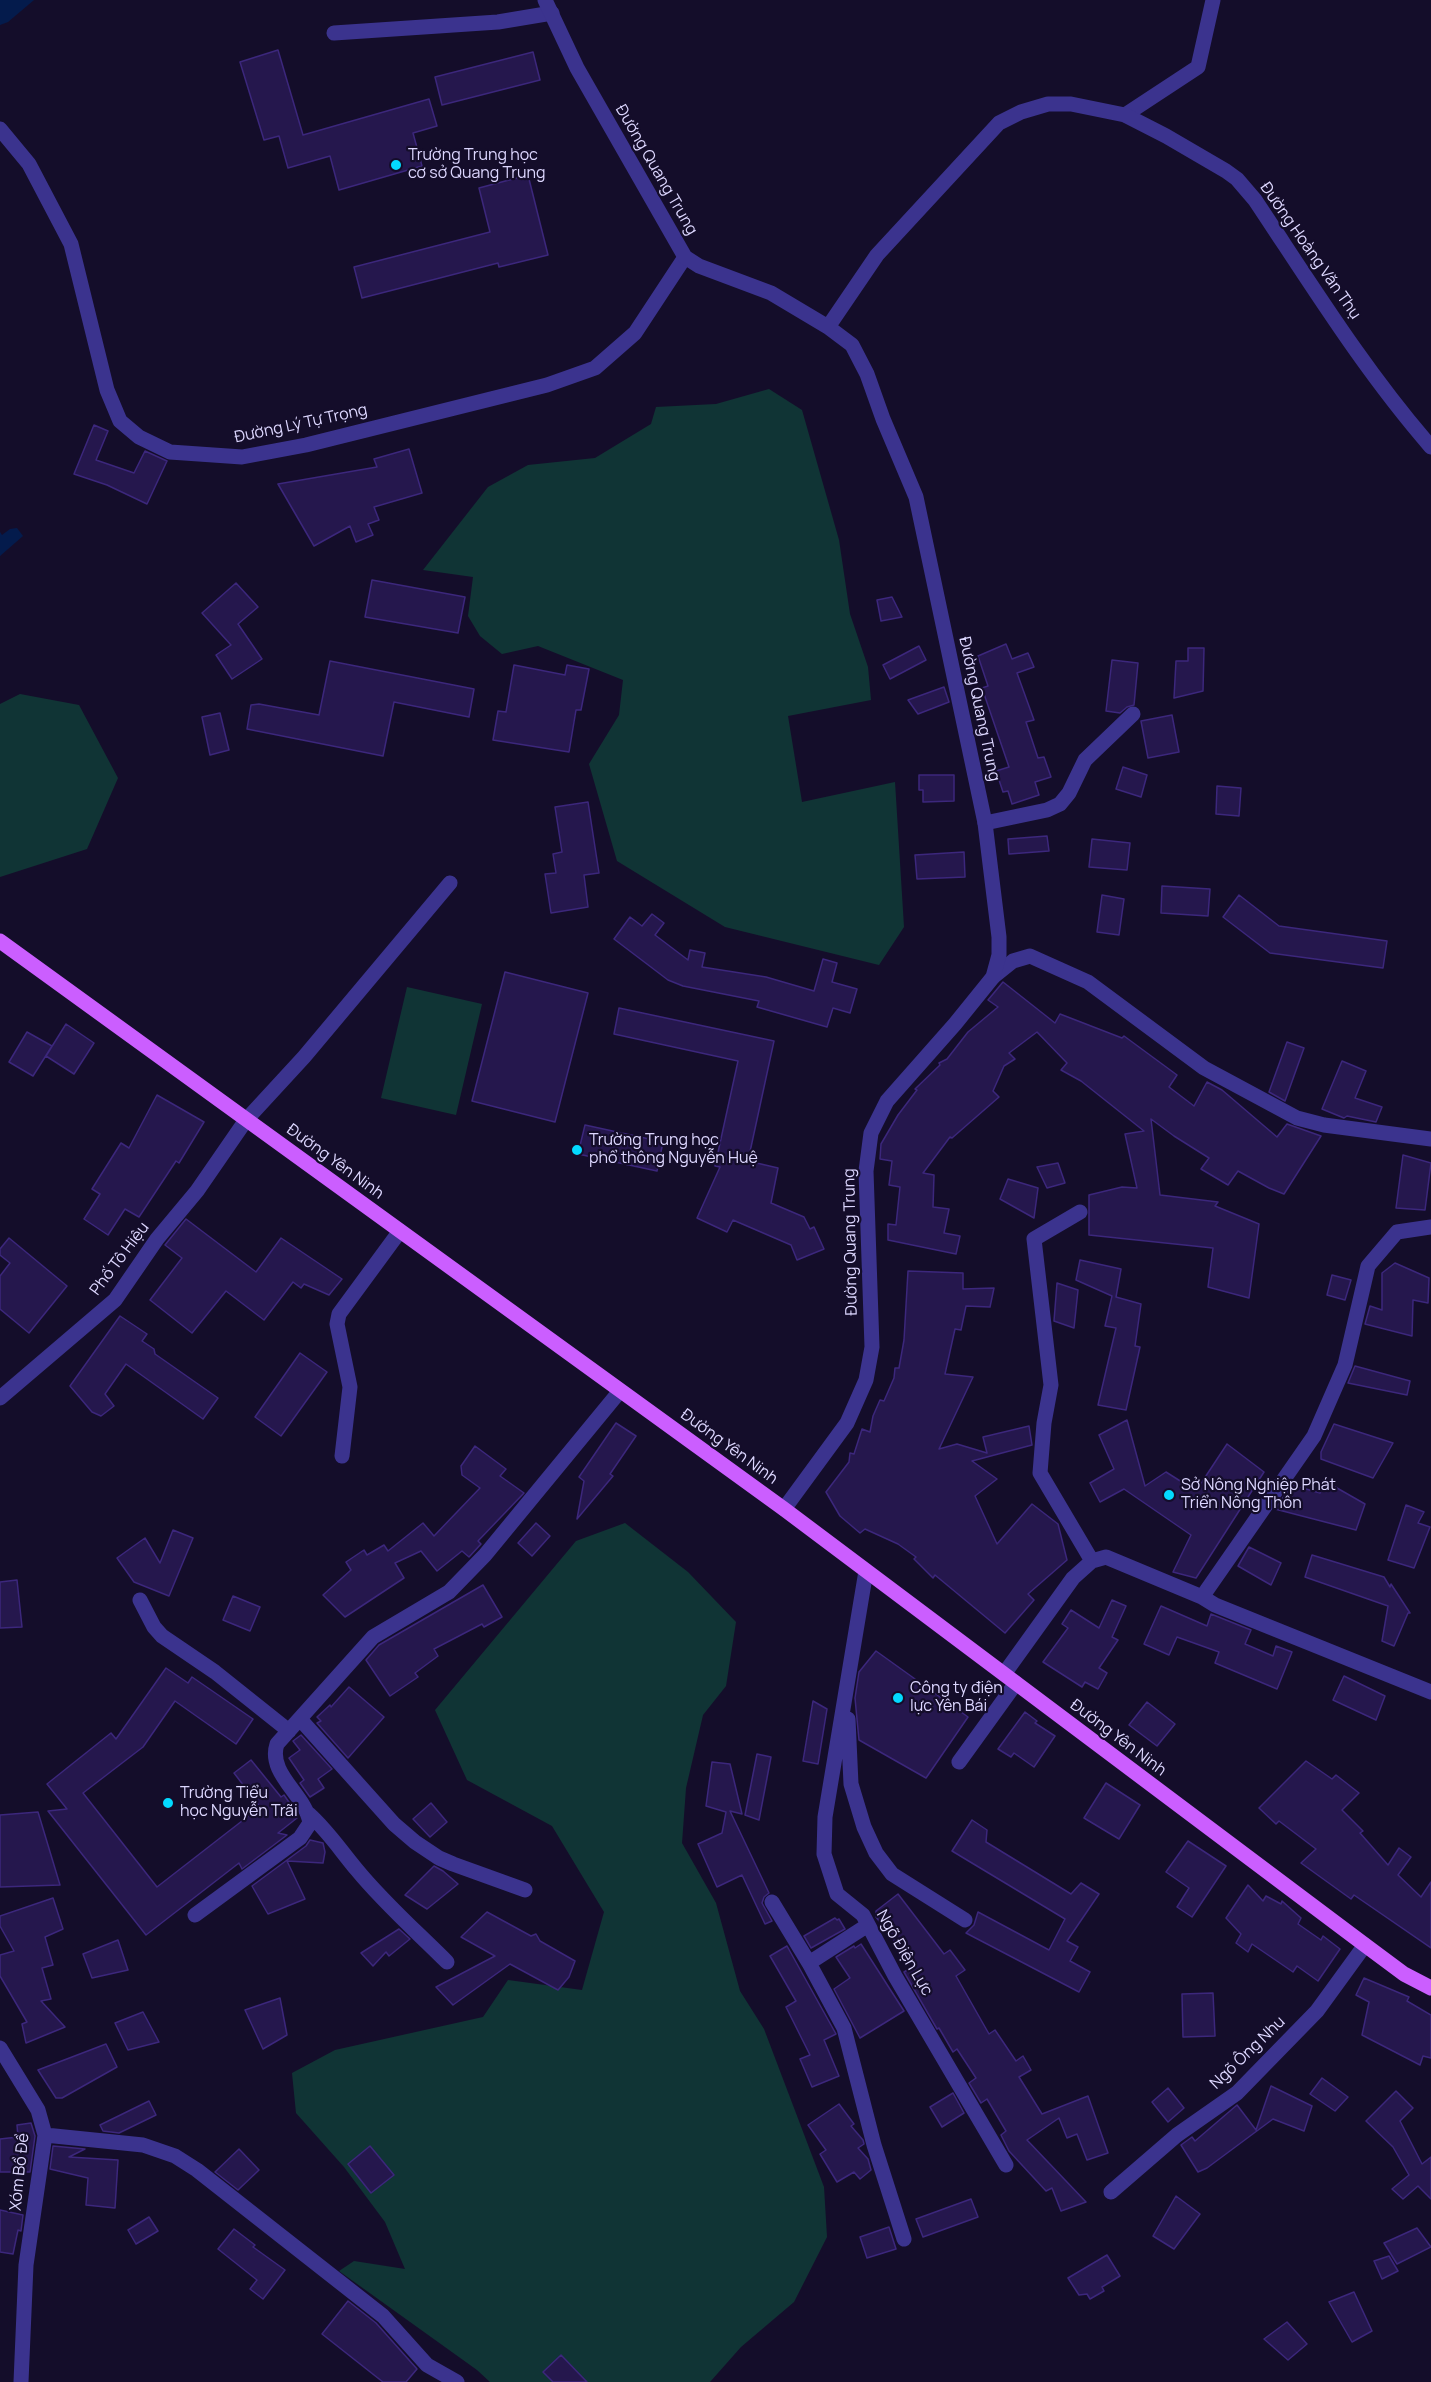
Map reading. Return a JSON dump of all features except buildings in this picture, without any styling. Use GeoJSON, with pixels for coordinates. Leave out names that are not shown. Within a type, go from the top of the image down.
{"type":"FeatureCollection","features":[{"type":"Feature","properties":{"kind":"main road","name":"Đường Yên Ninh"},"geometry":{"type":"LineString","coordinates":[[0,941],[784,1509],[1404,1974],[1431,1988]]}},
{"type":"Feature","properties":{"kind":"street"},"geometry":{"type":"LineString","coordinates":[[1125,115],[1198,67],[1213,0]]}},
{"type":"Feature","properties":{"kind":"street"},"geometry":{"type":"LineString","coordinates":[[334,33],[498,22],[549,6]]}},
{"type":"Feature","properties":{"kind":"street","name":"Đường Quang Trung"},"geometry":{"type":"LineString","coordinates":[[549,6],[577,68],[685,258],[699,266],[771,293],[828,327],[852,345],[867,374],[916,497],[985,823],[999,937],[999,955],[993,977],[887,1101],[872,1133],[866,1171],[872,1347],[866,1380],[847,1424],[784,1509]]}},
{"type":"Feature","properties":{"kind":"street","name":"Đường Hoàng Văn Thụ"},"geometry":{"type":"LineString","coordinates":[[828,327],[877,255],[999,123],[1021,112],[1047,104],[1071,104],[1125,115],[1183,146],[1237,179],[1255,200],[1374,376],[1431,447]]}},
{"type":"Feature","properties":{"kind":"street","name":"Đường Lý Tự Trọng"},"geometry":{"type":"LineString","coordinates":[[0,129],[29,164],[71,244],[107,390],[120,421],[139,437],[170,452],[242,457],[285,449],[547,385],[595,368],[635,333],[685,258]]}},
{"type":"Feature","properties":{"kind":"street"},"geometry":{"type":"LineString","coordinates":[[985,823],[1047,810],[1060,804],[1069,793],[1085,760],[1133,714]]}},
{"type":"Feature","properties":{"kind":"street","name":"Phố Tô Hiệu"},"geometry":{"type":"LineString","coordinates":[[0,1398],[114,1300],[157,1239],[197,1191],[246,1120],[304,1057],[450,883]]}},
{"type":"Feature","properties":{"kind":"street"},"geometry":{"type":"LineString","coordinates":[[993,977],[1013,961],[1030,956],[1088,982],[1204,1068],[1298,1118],[1324,1125],[1431,1139]]}},
{"type":"Feature","properties":{"kind":"street"},"geometry":{"type":"LineString","coordinates":[[1080,1212],[1034,1239],[1051,1384],[1044,1423],[1040,1473],[1092,1561]]}},
{"type":"Feature","properties":{"kind":"street"},"geometry":{"type":"LineString","coordinates":[[1202,1597],[1314,1436],[1345,1365],[1368,1266],[1397,1232],[1431,1227]]}},
{"type":"Feature","properties":{"kind":"street"},"geometry":{"type":"LineString","coordinates":[[342,1456],[350,1387],[337,1324],[339,1314],[400,1231]]}},
{"type":"Feature","properties":{"kind":"street"},"geometry":{"type":"LineString","coordinates":[[447,1962],[377,1893],[327,1830],[296,1798],[274,1757],[277,1744],[373,1637],[449,1592],[485,1555],[620,1391]]}},
{"type":"Feature","properties":{"kind":"street"},"geometry":{"type":"LineString","coordinates":[[959,1762],[1073,1578],[1092,1561],[1106,1557],[1202,1597],[1215,1605],[1431,1692]]}},
{"type":"Feature","properties":{"kind":"street","name":"Ngõ Điện Lực"},"geometry":{"type":"LineString","coordinates":[[866,1571],[825,1817],[824,1854],[837,1894],[863,1915],[1006,2165]]}},
{"type":"Feature","properties":{"kind":"street"},"geometry":{"type":"LineString","coordinates":[[140,1600],[154,1627],[162,1636],[215,1672],[289,1731]]}},
{"type":"Feature","properties":{"kind":"street"},"geometry":{"type":"LineString","coordinates":[[847,1686],[851,1784],[864,1827],[876,1853],[892,1874],[965,1920]]}},
{"type":"Feature","properties":{"kind":"street"},"geometry":{"type":"LineString","coordinates":[[300,1719],[394,1824],[416,1842],[439,1858],[525,1890]]}},
{"type":"Feature","properties":{"kind":"street"},"geometry":{"type":"LineString","coordinates":[[195,1915],[300,1838],[310,1823],[309,1814]]}},
{"type":"Feature","properties":{"kind":"street"},"geometry":{"type":"LineString","coordinates":[[772,1902],[809,1963],[843,2028],[874,2145],[904,2239]]}},
{"type":"Feature","properties":{"kind":"street"},"geometry":{"type":"LineString","coordinates":[[809,1963],[868,1925]]}},
{"type":"Feature","properties":{"kind":"street","name":"Ngõ Ông Nhu"},"geometry":{"type":"LineString","coordinates":[[1111,2192],[1177,2135],[1237,2093],[1317,2011],[1365,1945]]}},
{"type":"Feature","properties":{"kind":"street","name":"Xóm Bồ Đề"},"geometry":{"type":"LineString","coordinates":[[0,2048],[38,2110],[45,2135],[26,2265],[21,2382]]}},
{"type":"Feature","properties":{"kind":"street"},"geometry":{"type":"LineString","coordinates":[[45,2135],[143,2145],[175,2156],[197,2170],[383,2316],[427,2365],[457,2382]]}},
{"type":"Feature","properties":{"kind":"green space"},"geometry":{"type":"Polygon","coordinates":[[[769,389],[802,410],[839,540],[850,614],[868,667],[871,700],[788,716],[802,802],[895,782],[904,927],[879,965],[725,927],[617,861],[589,764],[619,715],[623,680],[538,646],[502,654],[480,636],[468,616],[473,577],[423,570],[488,487],[528,465],[595,458],[651,424],[656,407],[716,404],[769,389]]]}},
{"type":"Feature","properties":{"kind":"green space"},"geometry":{"type":"Polygon","coordinates":[[[20,694],[79,705],[118,778],[87,849],[0,877],[0,704],[20,694]]]}},
{"type":"Feature","properties":{"kind":"green space"},"geometry":{"type":"Polygon","coordinates":[[[407,987],[482,1004],[456,1115],[381,1098],[407,987]]]}},
{"type":"Feature","properties":{"kind":"green space"},"geometry":{"type":"Polygon","coordinates":[[[625,1523],[688,1572],[736,1622],[726,1686],[703,1715],[686,1788],[682,1843],[716,1903],[740,1991],[764,2029],[824,2187],[827,2237],[794,2302],[741,2347],[710,2382],[490,2382],[477,2370],[339,2271],[354,2261],[405,2269],[385,2222],[344,2167],[296,2113],[292,2073],[335,2050],[483,2017],[508,1980],[582,1990],[604,1912],[552,1826],[467,1780],[435,1710],[576,1541],[625,1523]]]}},
{"type":"Feature","properties":{"kind":"water"},"geometry":{"type":"Polygon","coordinates":[[[0,0],[34,0],[8,22],[0,25],[0,0]]]}},
{"type":"Feature","properties":{"kind":"water"},"geometry":{"type":"Polygon","coordinates":[[[17,528],[23,536],[0,556],[0,532],[2,535],[10,529],[17,528]]]}},
{"type":"Feature","properties":{"kind":"place","name":"Trường Trung học cơ sở Quang Trung"},"geometry":{"type":"Point","coordinates":[396,165]}},
{"type":"Feature","properties":{"kind":"place","name":"Trường Trung học phổ thông Nguyễn Huệ"},"geometry":{"type":"Point","coordinates":[577,1150]}},
{"type":"Feature","properties":{"kind":"place","name":"Sở Nông Nghiệp Phát Triển Nông Thôn"},"geometry":{"type":"Point","coordinates":[1169,1495]}},
{"type":"Feature","properties":{"kind":"place","name":"Công ty điện lực Yên Bái"},"geometry":{"type":"Point","coordinates":[898,1698]}},
{"type":"Feature","properties":{"kind":"place","name":"Trường Tiểu học Nguyễn Trãi"},"geometry":{"type":"Point","coordinates":[168,1803]}}]}
